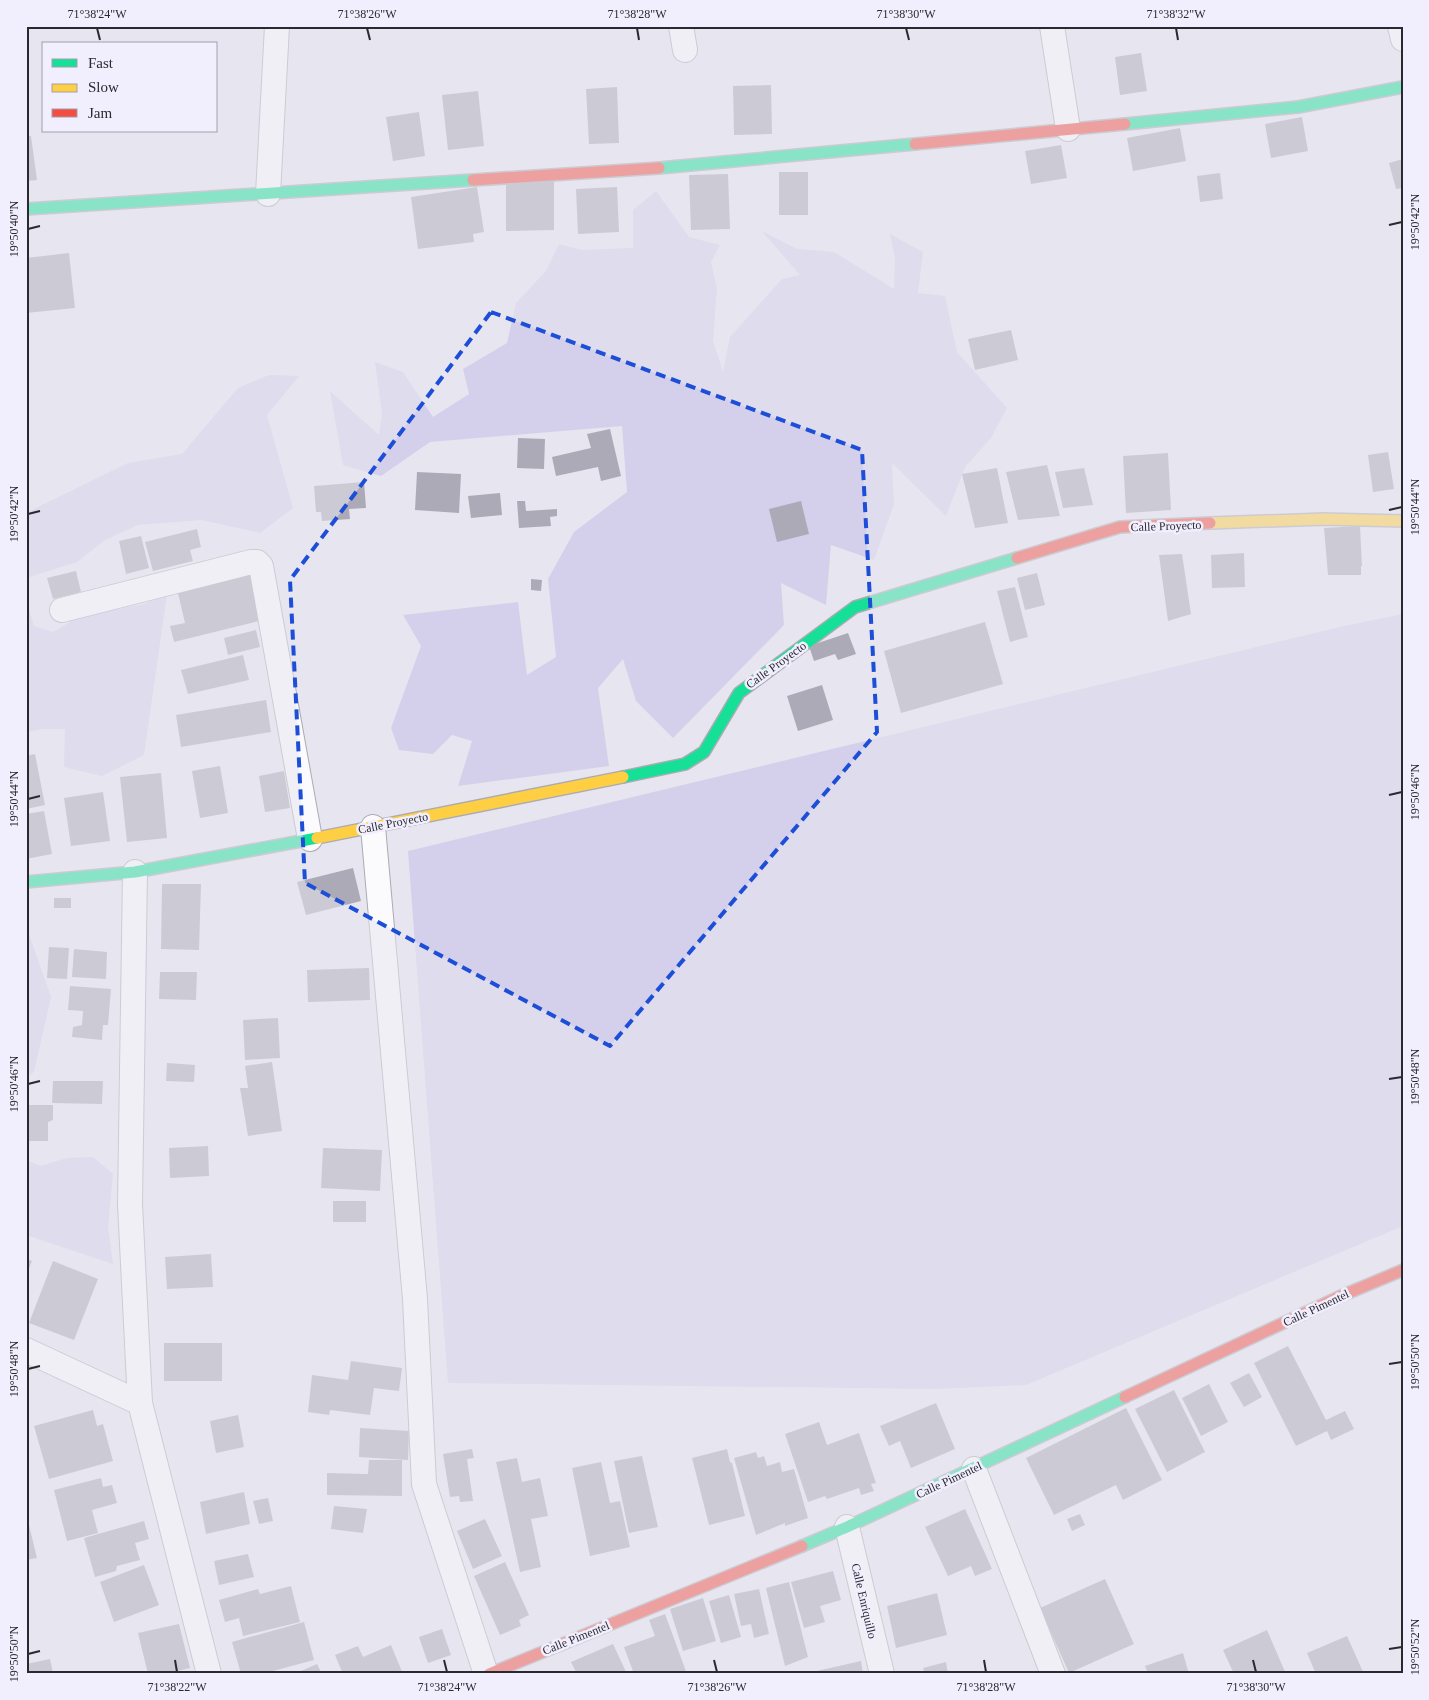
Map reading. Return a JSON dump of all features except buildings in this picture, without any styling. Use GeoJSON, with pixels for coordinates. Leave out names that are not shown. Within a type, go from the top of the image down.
{"type":"FeatureCollection","features":[{"type":"Feature","properties":{"kind":"street"},"geometry":{"type":"LineString","coordinates":[[268,194],[277,26]]}},
{"type":"Feature","properties":{"kind":"street"},"geometry":{"type":"LineString","coordinates":[[681,26],[686,50]]}},
{"type":"Feature","properties":{"kind":"street"},"geometry":{"type":"LineString","coordinates":[[1052,26],[1068,129]]}},
{"type":"Feature","properties":{"kind":"street"},"geometry":{"type":"LineString","coordinates":[[1400,26],[1403,39]]}},
{"type":"Feature","properties":{"kind":"street"},"geometry":{"type":"LineString","coordinates":[[26,210],[679,167],[1298,107],[1403,87]]}},
{"type":"Feature","properties":{"kind":"street","name":"Calle Proyecto"},"geometry":{"type":"LineString","coordinates":[[26,882],[135,872],[374,827],[685,764],[704,752],[739,693],[855,607],[1111,530],[1120,528],[1324,520],[1403,521]]}},
{"type":"Feature","properties":{"kind":"street"},"geometry":{"type":"LineString","coordinates":[[62,610],[257,562],[261,566],[310,839]]}},
{"type":"Feature","properties":{"kind":"street"},"geometry":{"type":"LineString","coordinates":[[374,827],[415,1299],[424,1484],[487,1674]]}},
{"type":"Feature","properties":{"kind":"street"},"geometry":{"type":"LineString","coordinates":[[135,872],[130,1204],[140,1403],[209,1674]]}},
{"type":"Feature","properties":{"kind":"street","name":"Calle Pimentel"},"geometry":{"type":"LineString","coordinates":[[487,1674],[847,1527],[1341,1296],[1403,1270]]}},
{"type":"Feature","properties":{"kind":"street"},"geometry":{"type":"LineString","coordinates":[[26,1350],[140,1403]]}},
{"type":"Feature","properties":{"kind":"street"},"geometry":{"type":"LineString","coordinates":[[974,1469],[1053,1674]]}},
{"type":"Feature","properties":{"kind":"street","name":"Calle Enriquillo"},"geometry":{"type":"LineString","coordinates":[[847,1527],[882,1674]]}},
{"type":"Feature","properties":{"kind":"highlighted area"},"geometry":{"type":"Polygon","coordinates":[[[491,312],[862,450],[877,732],[610,1046],[305,883],[290,580],[491,312]]]}},
{"type":"Feature","properties":{"kind":"shaded area"},"geometry":{"type":"Polygon","coordinates":[[[656,191],[689,237],[720,245],[711,262],[717,288],[713,341],[723,372],[730,337],[782,279],[800,275],[762,231],[797,249],[834,252],[894,289],[895,258],[890,234],[923,252],[918,293],[945,296],[957,352],[1007,408],[991,438],[965,467],[946,516],[892,463],[894,504],[874,560],[831,545],[826,605],[781,583],[784,625],[673,738],[636,701],[623,659],[598,688],[609,766],[458,786],[472,741],[452,735],[433,754],[399,750],[391,728],[421,646],[403,615],[518,602],[527,675],[556,657],[548,579],[574,532],[627,492],[622,426],[430,442],[381,476],[343,465],[330,391],[379,435],[382,414],[375,362],[403,372],[433,417],[469,394],[463,369],[507,343],[516,303],[546,271],[559,244],[581,250],[633,248],[633,210],[656,191]]]}},
{"type":"Feature","properties":{"kind":"shaded area"},"geometry":{"type":"Polygon","coordinates":[[[269,375],[299,376],[267,415],[293,508],[260,533],[201,520],[138,525],[105,540],[77,562],[26,578],[26,513],[128,463],[182,454],[238,388],[269,375]]]}},
{"type":"Feature","properties":{"kind":"shaded area"},"geometry":{"type":"Polygon","coordinates":[[[167,594],[144,755],[102,776],[64,767],[65,729],[43,729],[26,732],[26,599],[34,626],[53,632],[78,617],[144,604],[167,594]]]}},
{"type":"Feature","properties":{"kind":"shaded area"},"geometry":{"type":"Polygon","coordinates":[[[1403,614],[1403,1226],[1026,1385],[937,1389],[448,1383],[408,851],[1344,626],[1403,614]]]}},
{"type":"Feature","properties":{"kind":"shaded area"},"geometry":{"type":"Polygon","coordinates":[[[26,926],[51,997],[34,1072],[26,1077],[26,926]]]}},
{"type":"Feature","properties":{"kind":"shaded area"},"geometry":{"type":"Polygon","coordinates":[[[93,1157],[113,1174],[108,1227],[113,1264],[26,1235],[26,1160],[40,1166],[67,1158],[93,1157]]]}},
{"type":"Feature","properties":{"kind":"traffic: fast"},"geometry":{"type":"LineString","coordinates":[[1125,124],[1298,107],[1403,87]]}},
{"type":"Feature","properties":{"kind":"traffic: fast"},"geometry":{"type":"LineString","coordinates":[[659,168],[915,144]]}},
{"type":"Feature","properties":{"kind":"traffic: fast"},"geometry":{"type":"LineString","coordinates":[[26,209],[473,180]]}},
{"type":"Feature","properties":{"kind":"traffic: fast"},"geometry":{"type":"LineString","coordinates":[[623,777],[685,764],[704,752],[739,693],[855,607],[1017,558]]}},
{"type":"Feature","properties":{"kind":"traffic: fast"},"geometry":{"type":"LineString","coordinates":[[26,882],[135,872],[317,838]]}},
{"type":"Feature","properties":{"kind":"traffic: fast"},"geometry":{"type":"LineString","coordinates":[[802,1546],[847,1527],[1125,1397]]}},
{"type":"Feature","properties":{"kind":"traffic: slow"},"geometry":{"type":"LineString","coordinates":[[1210,523],[1324,519],[1403,521]]}},
{"type":"Feature","properties":{"kind":"traffic: slow"},"geometry":{"type":"LineString","coordinates":[[317,838],[623,777]]}},
{"type":"Feature","properties":{"kind":"traffic: jam"},"geometry":{"type":"LineString","coordinates":[[915,144],[1125,124]]}},
{"type":"Feature","properties":{"kind":"traffic: jam"},"geometry":{"type":"LineString","coordinates":[[473,180],[659,168]]}},
{"type":"Feature","properties":{"kind":"traffic: jam"},"geometry":{"type":"LineString","coordinates":[[1017,558],[1120,527],[1210,523]]}},
{"type":"Feature","properties":{"kind":"traffic: jam"},"geometry":{"type":"LineString","coordinates":[[1125,1397],[1341,1296],[1403,1270]]}},
{"type":"Feature","properties":{"kind":"traffic: jam"},"geometry":{"type":"LineString","coordinates":[[489,1674],[802,1546]]}}]}
